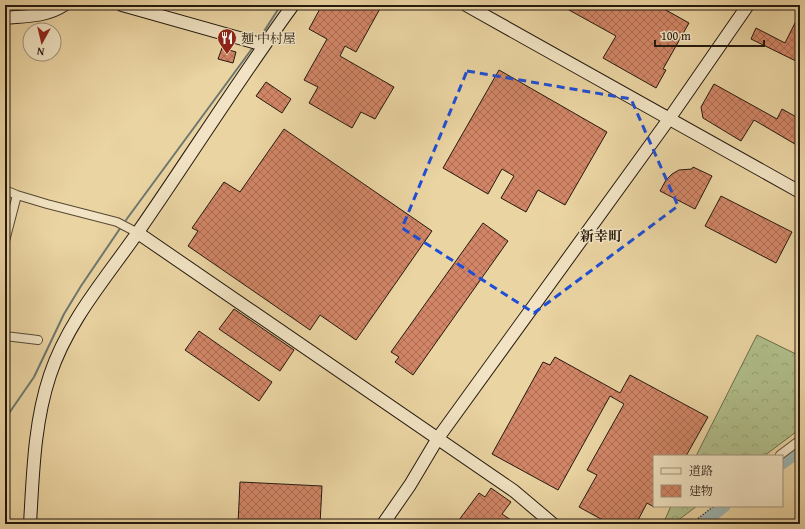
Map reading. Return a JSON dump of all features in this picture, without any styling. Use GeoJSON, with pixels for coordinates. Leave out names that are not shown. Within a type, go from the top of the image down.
{"type":"FeatureCollection","features":[{"type":"Feature","properties":{"kind":"street"},"geometry":{"type":"LineString","coordinates":[[5,18],[46,14],[64,5]]}},
{"type":"Feature","properties":{"kind":"street"},"geometry":{"type":"LineString","coordinates":[[122,5],[264,45]]}},
{"type":"Feature","properties":{"kind":"street"},"geometry":{"type":"LineString","coordinates":[[30,524],[33,467],[38,432],[49,376],[65,339],[87,302],[138,233],[264,45],[293,5]]}},
{"type":"Feature","properties":{"kind":"street"},"geometry":{"type":"LineString","coordinates":[[466,5],[800,192]]}},
{"type":"Feature","properties":{"kind":"street"},"geometry":{"type":"LineString","coordinates":[[383,524],[410,485],[438,438],[669,119],[748,5]]}},
{"type":"Feature","properties":{"kind":"street"},"geometry":{"type":"LineString","coordinates":[[5,190],[17,195],[83,214],[117,222],[138,233],[514,491],[553,524]]}},
{"type":"Feature","properties":{"kind":"street"},"geometry":{"type":"LineString","coordinates":[[5,242],[17,195]]}},
{"type":"Feature","properties":{"kind":"street"},"geometry":{"type":"LineString","coordinates":[[5,336],[38,340]]}},
{"type":"Feature","properties":{"kind":"street"},"geometry":{"type":"LineString","coordinates":[[780,455],[800,440]]}},
{"type":"Feature","properties":{"kind":"path"},"geometry":{"type":"LineString","coordinates":[[691,524],[713,507]]}},
{"type":"Feature","properties":{"kind":"highlighted area"},"geometry":{"type":"Polygon","coordinates":[[[467,71],[631,99],[678,206],[534,313],[402,228],[467,71]]]}},
{"type":"Feature","properties":{"kind":"green space"},"geometry":{"type":"Polygon","coordinates":[[[757,335],[800,356],[800,429],[765,455],[697,455],[757,335]]]}},
{"type":"Feature","properties":{"kind":"green space"},"geometry":{"type":"Polygon","coordinates":[[[671,507],[696,507],[673,524],[663,524],[671,507]]]}},
{"type":"Feature","properties":{"kind":"building"},"geometry":{"type":"Polygon","coordinates":[[[322,5],[382,5],[356,52],[345,46],[340,56],[394,87],[375,119],[361,112],[352,128],[309,103],[318,87],[304,80],[327,39],[309,29],[322,5]]]}},
{"type":"Feature","properties":{"kind":"building"},"geometry":{"type":"Polygon","coordinates":[[[560,5],[657,5],[689,23],[663,69],[666,70],[656,88],[603,58],[616,36],[560,5]]]}},
{"type":"Feature","properties":{"kind":"building"},"geometry":{"type":"Polygon","coordinates":[[[800,13],[800,63],[751,39],[756,28],[785,43],[800,13]]]}},
{"type":"Feature","properties":{"kind":"building","name":"麺 中村屋"},"geometry":{"type":"Polygon","coordinates":[[[222,48],[236,52],[233,63],[218,59],[222,48]]]}},
{"type":"Feature","properties":{"kind":"building"},"geometry":{"type":"Polygon","coordinates":[[[499,70],[607,132],[565,205],[538,190],[526,212],[501,198],[514,176],[502,169],[488,194],[443,168],[499,70]]]}},
{"type":"Feature","properties":{"kind":"building"},"geometry":{"type":"Polygon","coordinates":[[[266,82],[291,99],[282,113],[256,96],[266,82]]]}},
{"type":"Feature","properties":{"kind":"building"},"geometry":{"type":"Polygon","coordinates":[[[714,84],[777,119],[782,109],[800,119],[800,147],[754,120],[741,141],[703,118],[701,107],[714,84]]]}},
{"type":"Feature","properties":{"kind":"building"},"geometry":{"type":"Polygon","coordinates":[[[284,129],[432,231],[356,340],[320,315],[310,330],[188,246],[198,231],[192,228],[224,182],[240,192],[284,129]]]}},
{"type":"Feature","properties":{"kind":"building"},"geometry":{"type":"Polygon","coordinates":[[[693,167],[712,176],[695,209],[660,191],[666,180],[672,174],[679,170],[692,169],[693,167]]]}},
{"type":"Feature","properties":{"kind":"building"},"geometry":{"type":"Polygon","coordinates":[[[721,196],[792,232],[776,263],[705,226],[721,196]]]}},
{"type":"Feature","properties":{"kind":"building"},"geometry":{"type":"Polygon","coordinates":[[[483,223],[508,241],[413,375],[395,362],[399,357],[391,352],[483,223]]]}},
{"type":"Feature","properties":{"kind":"building"},"geometry":{"type":"Polygon","coordinates":[[[234,309],[294,350],[280,371],[219,329],[234,309]]]}},
{"type":"Feature","properties":{"kind":"building"},"geometry":{"type":"Polygon","coordinates":[[[199,331],[272,382],[259,401],[185,350],[199,331]]]}},
{"type":"Feature","properties":{"kind":"building"},"geometry":{"type":"Polygon","coordinates":[[[555,357],[620,393],[630,375],[708,417],[687,455],[653,455],[653,506],[647,503],[636,524],[610,524],[579,507],[597,475],[587,470],[624,404],[610,396],[558,490],[492,454],[543,362],[550,365],[555,357]]]}},
{"type":"Feature","properties":{"kind":"building"},"geometry":{"type":"Polygon","coordinates":[[[240,482],[322,486],[320,524],[238,524],[240,482]]]}},
{"type":"Feature","properties":{"kind":"building"},"geometry":{"type":"Polygon","coordinates":[[[491,488],[511,502],[502,514],[517,524],[456,524],[479,493],[485,497],[491,488]]]}},
{"type":"Feature","properties":{"kind":"waterway"},"geometry":{"type":"LineString","coordinates":[[259,39],[281,5]]}},
{"type":"Feature","properties":{"kind":"waterway"},"geometry":{"type":"LineString","coordinates":[[126,220],[254,46]]}},
{"type":"Feature","properties":{"kind":"waterway"},"geometry":{"type":"LineString","coordinates":[[5,419],[34,377],[64,314],[121,227]]}},
{"type":"Feature","properties":{"kind":"waterway"},"geometry":{"type":"LineString","coordinates":[[783,462],[800,450]]}},
{"type":"Feature","properties":{"kind":"waterway"},"geometry":{"type":"LineString","coordinates":[[701,524],[723,507]]}},
{"type":"Feature","properties":{"kind":"place","name":"麺 中村屋"},"geometry":{"type":"Point","coordinates":[227,55]}},
{"type":"Feature","properties":{"kind":"district","name":"新幸町"},"geometry":{"type":"Point","coordinates":[601,236]}}]}
